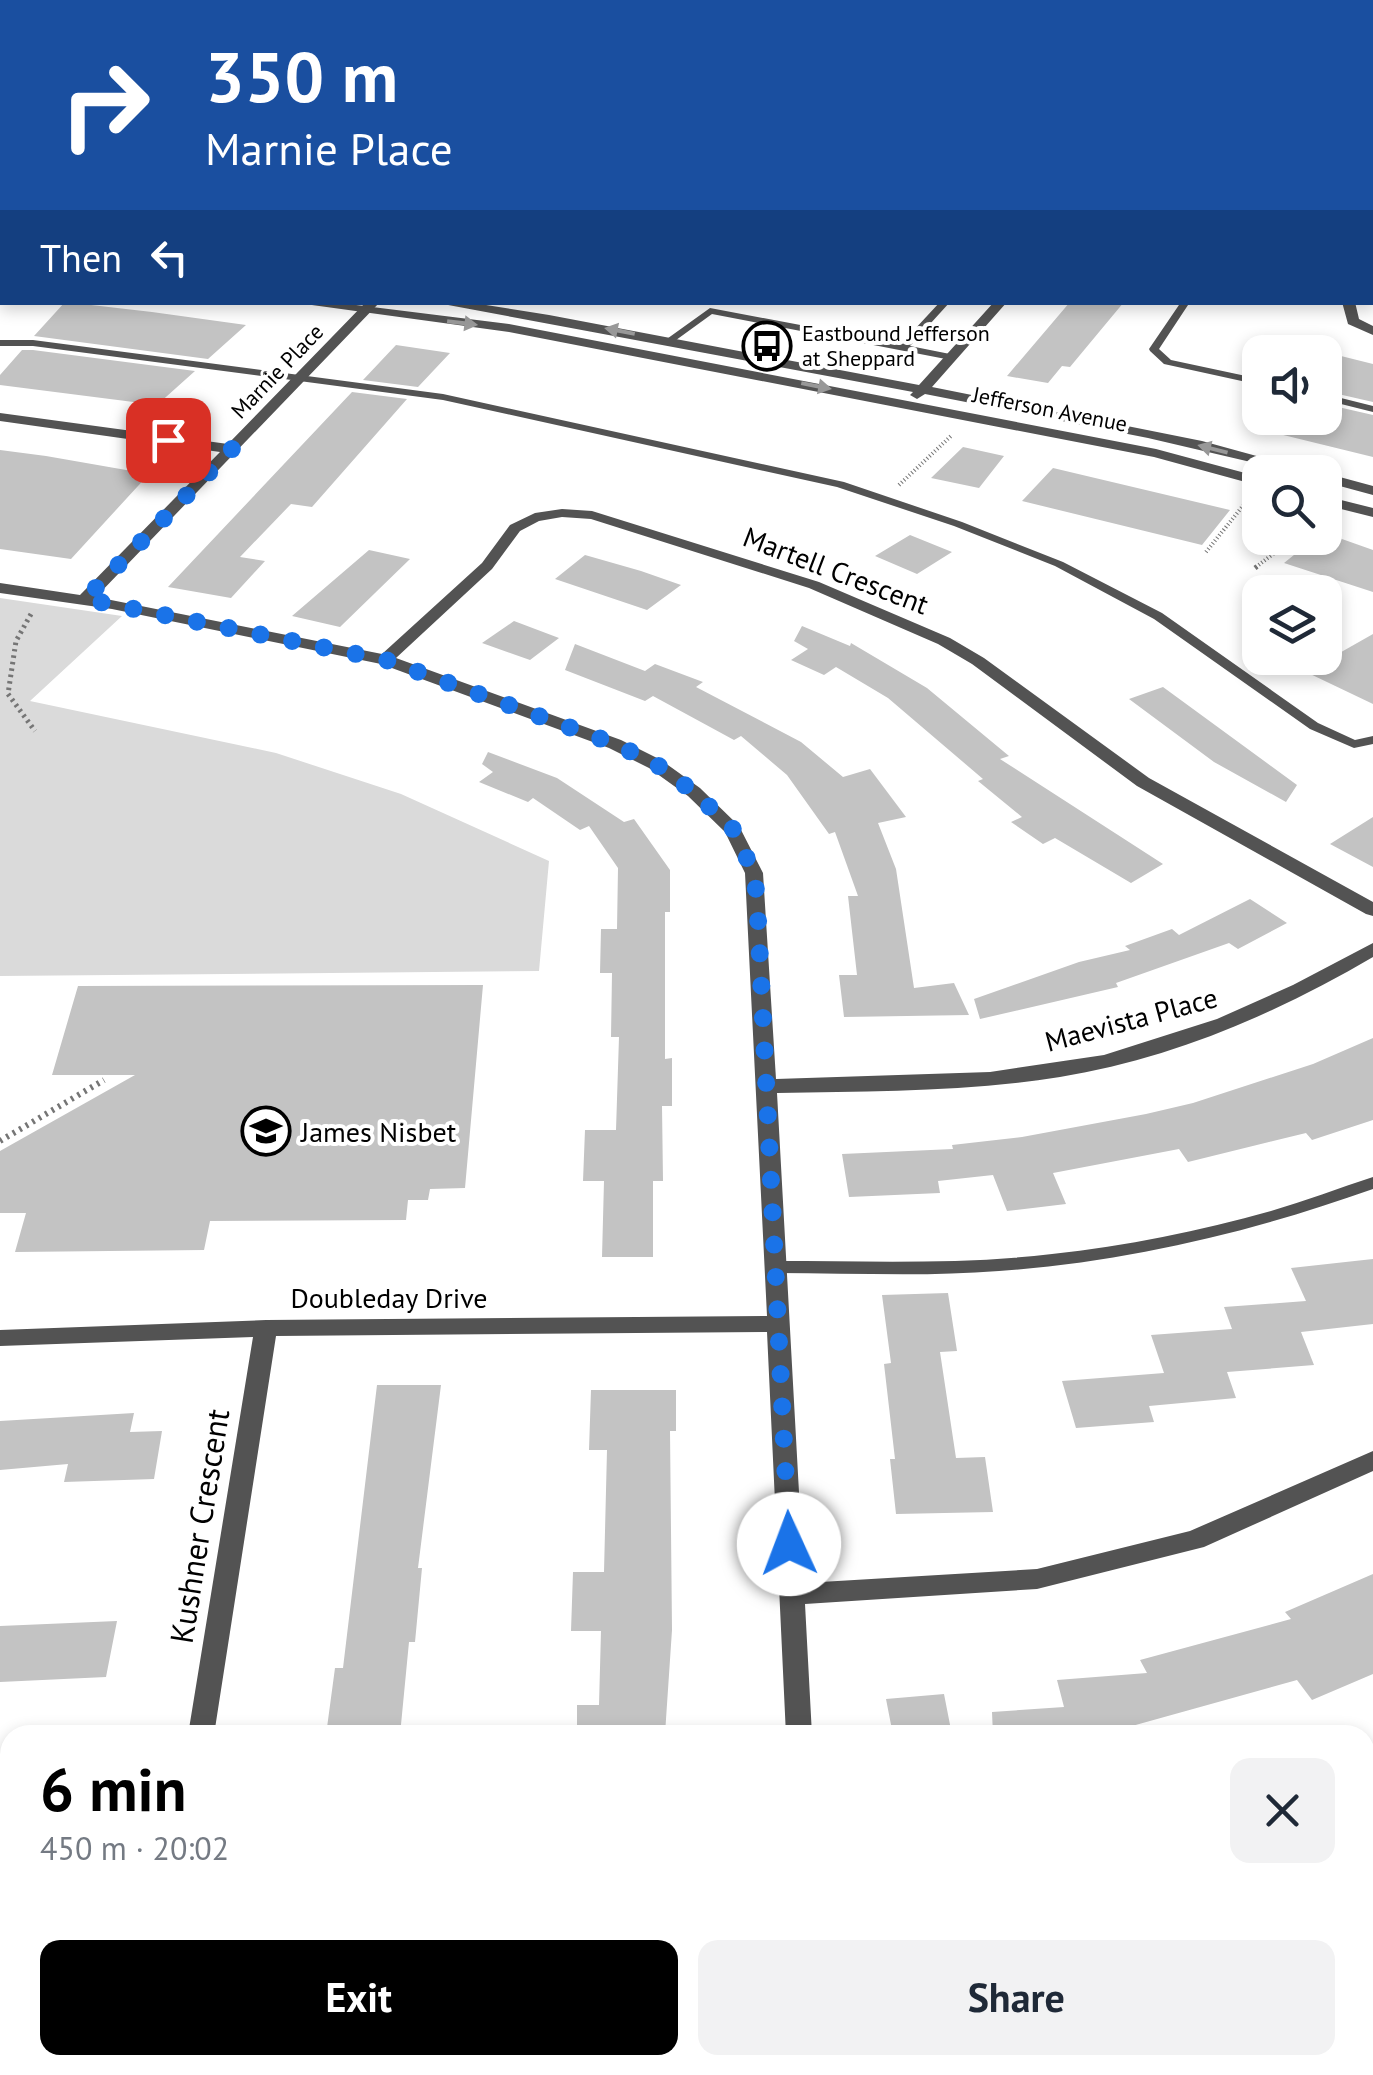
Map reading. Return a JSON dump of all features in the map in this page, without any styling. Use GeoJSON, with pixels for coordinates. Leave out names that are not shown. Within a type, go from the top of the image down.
{"type":"FeatureCollection","features":[{"type":"Feature","properties":{"kind":"street","name":"Jefferson Avenue"},"geometry":{"type":"LineString","coordinates":[[341,305],[509,328],[909,404],[1156,453],[1242,477]]}},
{"type":"Feature","properties":{"kind":"street","name":"Jefferson Avenue"},"geometry":{"type":"LineString","coordinates":[[459,305],[548,318],[922,389],[1242,456]]}},
{"type":"Feature","properties":{"kind":"street"},"geometry":{"type":"LineString","coordinates":[[909,404],[997,305]]}},
{"type":"Feature","properties":{"kind":"street"},"geometry":{"type":"LineString","coordinates":[[1349,305],[1352,321],[1373,331]]}},
{"type":"Feature","properties":{"kind":"street","name":"Marnie Place"},"geometry":{"type":"LineString","coordinates":[[85,599],[371,307]]}},
{"type":"Feature","properties":{"kind":"street"},"geometry":{"type":"LineString","coordinates":[[0,417],[232,449]]}},
{"type":"Feature","properties":{"kind":"street"},"geometry":{"type":"LineString","coordinates":[[1342,482],[1373,491]]}},
{"type":"Feature","properties":{"kind":"street"},"geometry":{"type":"LineString","coordinates":[[1342,505],[1373,514]]}},
{"type":"Feature","properties":{"kind":"street","name":"Martell Crescent"},"geometry":{"type":"LineString","coordinates":[[386,660],[487,566],[516,528],[534,517],[562,513],[592,515],[814,585],[944,641],[1143,782],[1373,910]]}},
{"type":"Feature","properties":{"kind":"street"},"geometry":{"type":"LineString","coordinates":[[0,588],[85,599],[386,660],[615,744],[656,764],[694,792],[734,830],[754,874],[799,1725]]}},
{"type":"Feature","properties":{"kind":"street","name":"Maevista Place"},"geometry":{"type":"LineString","coordinates":[[766,1086],[962,1080],[1063,1070],[1225,1023],[1304,991],[1373,949]]}},
{"type":"Feature","properties":{"kind":"street","name":"Doubleday Drive"},"geometry":{"type":"LineString","coordinates":[[0,1338],[266,1328],[778,1324]]}},
{"type":"Feature","properties":{"kind":"street","name":"Kushner Crescent"},"geometry":{"type":"LineString","coordinates":[[203,1725],[266,1328]]}},
{"type":"Feature","properties":{"kind":"street"},"geometry":{"type":"LineString","coordinates":[[792,1594],[1037,1579],[1195,1540],[1373,1460]]}},
{"type":"Feature","properties":{"kind":"lane"},"geometry":{"type":"LineString","coordinates":[[904,347],[943,305]]}},
{"type":"Feature","properties":{"kind":"lane"},"geometry":{"type":"LineString","coordinates":[[1184,305],[1154,350],[1168,362],[1242,378]]}},
{"type":"Feature","properties":{"kind":"lane"},"geometry":{"type":"LineString","coordinates":[[669,341],[710,310],[951,356]]}},
{"type":"Feature","properties":{"kind":"lane"},"geometry":{"type":"LineString","coordinates":[[0,343],[32,343],[443,397],[840,484],[1059,564],[1158,616],[1314,726],[1354,744],[1373,740]]}},
{"type":"Feature","properties":{"kind":"lane"},"geometry":{"type":"LineString","coordinates":[[1342,401],[1373,409]]}},
{"type":"Feature","properties":{"kind":"lane"},"geometry":{"type":"LineString","coordinates":[[776,1267],[948,1268],[1041,1260],[1216,1230],[1295,1210],[1373,1182]]}},
{"type":"Feature","properties":{"kind":"path"},"geometry":{"type":"LineString","coordinates":[[884,499],[956,431]]}},
{"type":"Feature","properties":{"kind":"path"},"geometry":{"type":"LineString","coordinates":[[1206,552],[1242,507]]}},
{"type":"Feature","properties":{"kind":"path"},"geometry":{"type":"LineString","coordinates":[[1255,568],[1272,555]]}},
{"type":"Feature","properties":{"kind":"path"},"geometry":{"type":"LineString","coordinates":[[32,613],[24,622],[13,654],[8,694],[35,730]]}},
{"type":"Feature","properties":{"kind":"path"},"geometry":{"type":"LineString","coordinates":[[0,1141],[104,1080]]}},
{"type":"Feature","properties":{"kind":"shaded area"},"geometry":{"type":"Polygon","coordinates":[[[0,598],[122,616],[30,701],[276,753],[401,794],[549,861],[539,971],[0,976],[0,598]]]}},
{"type":"Feature","properties":{"kind":"building"},"geometry":{"type":"Polygon","coordinates":[[[62,305],[91,305],[246,325],[208,359],[34,336],[62,305]]]}},
{"type":"Feature","properties":{"kind":"building"},"geometry":{"type":"Polygon","coordinates":[[[1067,305],[1122,305],[1070,367],[1062,366],[1048,383],[1007,376],[1067,305]]]}},
{"type":"Feature","properties":{"kind":"building"},"geometry":{"type":"Polygon","coordinates":[[[396,345],[450,353],[418,387],[363,380],[396,345]]]}},
{"type":"Feature","properties":{"kind":"building"},"geometry":{"type":"Polygon","coordinates":[[[22,350],[195,371],[157,405],[0,385],[0,375],[22,350]]]}},
{"type":"Feature","properties":{"kind":"building"},"geometry":{"type":"Polygon","coordinates":[[[1342,356],[1373,364],[1373,402],[1342,395],[1342,356]]]}},
{"type":"Feature","properties":{"kind":"building"},"geometry":{"type":"Polygon","coordinates":[[[352,392],[407,399],[312,507],[291,504],[240,557],[265,561],[231,598],[168,587],[352,392]]]}},
{"type":"Feature","properties":{"kind":"building"},"geometry":{"type":"Polygon","coordinates":[[[1342,408],[1373,415],[1373,457],[1283,435],[1342,435],[1342,408]]]}},
{"type":"Feature","properties":{"kind":"building"},"geometry":{"type":"Polygon","coordinates":[[[963,447],[1004,456],[979,488],[931,478],[963,447]]]}},
{"type":"Feature","properties":{"kind":"building"},"geometry":{"type":"Polygon","coordinates":[[[0,450],[149,474],[71,559],[0,549],[0,450]]]}},
{"type":"Feature","properties":{"kind":"building"},"geometry":{"type":"Polygon","coordinates":[[[1053,468],[1230,510],[1202,545],[1022,501],[1053,468]]]}},
{"type":"Feature","properties":{"kind":"building"},"geometry":{"type":"Polygon","coordinates":[[[910,535],[952,552],[917,574],[875,556],[910,535]]]}},
{"type":"Feature","properties":{"kind":"building"},"geometry":{"type":"Polygon","coordinates":[[[1342,539],[1373,550],[1373,592],[1342,582],[1342,575],[1321,575],[1284,563],[1294,555],[1342,555],[1342,539]]]}},
{"type":"Feature","properties":{"kind":"building"},"geometry":{"type":"Polygon","coordinates":[[[369,550],[410,559],[340,627],[292,616],[369,550]]]}},
{"type":"Feature","properties":{"kind":"building"},"geometry":{"type":"Polygon","coordinates":[[[585,555],[681,585],[647,610],[555,579],[585,555]]]}},
{"type":"Feature","properties":{"kind":"building"},"geometry":{"type":"Polygon","coordinates":[[[514,621],[559,638],[530,660],[482,643],[514,621]]]}},
{"type":"Feature","properties":{"kind":"building"},"geometry":{"type":"Polygon","coordinates":[[[802,626],[850,646],[851,643],[927,688],[1009,756],[1000,759],[1163,864],[1131,883],[1055,838],[1043,844],[1011,822],[1022,817],[978,781],[983,779],[888,698],[836,667],[824,675],[791,660],[808,649],[794,641],[802,626]]]}},
{"type":"Feature","properties":{"kind":"building"},"geometry":{"type":"Polygon","coordinates":[[[1373,634],[1373,704],[1312,675],[1342,675],[1342,652],[1373,634]]]}},
{"type":"Feature","properties":{"kind":"building"},"geometry":{"type":"Polygon","coordinates":[[[575,644],[645,671],[655,664],[703,682],[696,687],[801,742],[843,777],[870,769],[906,817],[878,823],[896,869],[914,988],[954,983],[969,1015],[844,1017],[839,975],[857,975],[848,896],[858,896],[835,832],[829,834],[787,775],[741,736],[734,740],[653,696],[645,701],[565,670],[575,644]]]}},
{"type":"Feature","properties":{"kind":"building"},"geometry":{"type":"Polygon","coordinates":[[[1163,687],[1297,785],[1286,802],[1214,762],[1129,699],[1163,687]]]}},
{"type":"Feature","properties":{"kind":"building"},"geometry":{"type":"Polygon","coordinates":[[[488,752],[557,778],[624,822],[634,819],[670,870],[670,912],[665,912],[665,1059],[672,1058],[672,1106],[662,1106],[663,1181],[653,1181],[653,1257],[602,1257],[604,1181],[583,1181],[585,1130],[616,1130],[619,1037],[611,1037],[612,973],[600,973],[601,929],[617,929],[618,868],[589,826],[580,830],[533,798],[528,802],[479,782],[493,772],[482,764],[488,752]]]}},
{"type":"Feature","properties":{"kind":"building"},"geometry":{"type":"Polygon","coordinates":[[[1373,817],[1373,867],[1330,844],[1373,817]]]}},
{"type":"Feature","properties":{"kind":"building"},"geometry":{"type":"Polygon","coordinates":[[[1250,899],[1287,923],[1238,949],[1229,943],[1116,983],[1118,987],[980,1019],[974,999],[1079,962],[1130,950],[1125,946],[1172,929],[1179,935],[1250,899]]]}},
{"type":"Feature","properties":{"kind":"building","name":"James Nisbet"},"geometry":{"type":"Polygon","coordinates":[[[483,985],[465,1188],[430,1189],[428,1200],[408,1200],[406,1220],[210,1221],[204,1250],[15,1252],[26,1213],[0,1213],[0,1151],[135,1075],[52,1075],[78,986],[483,985]]]}},
{"type":"Feature","properties":{"kind":"building"},"geometry":{"type":"Polygon","coordinates":[[[1373,1038],[1373,1120],[1312,1140],[1306,1133],[1188,1162],[1179,1149],[1053,1173],[1066,1204],[1007,1211],[993,1175],[938,1181],[940,1193],[849,1197],[842,1154],[953,1149],[952,1145],[1022,1137],[1146,1114],[1313,1064],[1373,1038]]]}},
{"type":"Feature","properties":{"kind":"building"},"geometry":{"type":"Polygon","coordinates":[[[1373,1259],[1373,1324],[1301,1332],[1314,1365],[1227,1372],[1236,1398],[1149,1406],[1154,1422],[1076,1428],[1062,1381],[1164,1373],[1151,1335],[1232,1329],[1224,1307],[1306,1301],[1291,1268],[1373,1259]]]}},
{"type":"Feature","properties":{"kind":"building"},"geometry":{"type":"Polygon","coordinates":[[[948,1293],[957,1351],[940,1352],[956,1458],[985,1457],[993,1512],[896,1514],[890,1459],[895,1459],[884,1364],[891,1363],[882,1295],[948,1293]]]}},
{"type":"Feature","properties":{"kind":"building"},"geometry":{"type":"Polygon","coordinates":[[[377,1385],[441,1385],[418,1568],[422,1568],[415,1642],[409,1642],[401,1725],[327,1725],[335,1668],[343,1668],[377,1385]]]}},
{"type":"Feature","properties":{"kind":"building"},"geometry":{"type":"Polygon","coordinates":[[[591,1390],[676,1390],[676,1431],[670,1431],[672,1630],[666,1725],[577,1725],[577,1705],[599,1705],[601,1631],[571,1631],[573,1572],[604,1572],[607,1450],[589,1450],[591,1390]]]}},
{"type":"Feature","properties":{"kind":"building"},"geometry":{"type":"Polygon","coordinates":[[[134,1413],[130,1432],[162,1431],[154,1479],[64,1482],[68,1464],[0,1470],[0,1421],[134,1413]]]}},
{"type":"Feature","properties":{"kind":"building"},"geometry":{"type":"Polygon","coordinates":[[[1373,1574],[1373,1674],[1312,1700],[1297,1680],[1136,1725],[993,1725],[992,1712],[1064,1707],[1057,1680],[1147,1673],[1140,1660],[1291,1619],[1285,1612],[1373,1574]]]}},
{"type":"Feature","properties":{"kind":"building"},"geometry":{"type":"Polygon","coordinates":[[[117,1621],[106,1677],[0,1682],[0,1626],[117,1621]]]}},
{"type":"Feature","properties":{"kind":"building"},"geometry":{"type":"Polygon","coordinates":[[[944,1694],[950,1725],[891,1725],[886,1699],[944,1694]]]}},
{"type":"Feature","properties":{"kind":"place","name":"Eastbound Jefferson at Sheppard"},"geometry":{"type":"Point","coordinates":[767,346]}},
{"type":"Feature","properties":{"kind":"place","name":"James Nisbet"},"geometry":{"type":"Point","coordinates":[266,1131]}},
{"type":"Feature","properties":{"kind":"route"},"geometry":{"type":"LineString","coordinates":[[168,440],[232,449],[85,599],[386,660],[541,714],[656,764],[712,806],[746,849],[757,898],[789,1544]]}}]}
